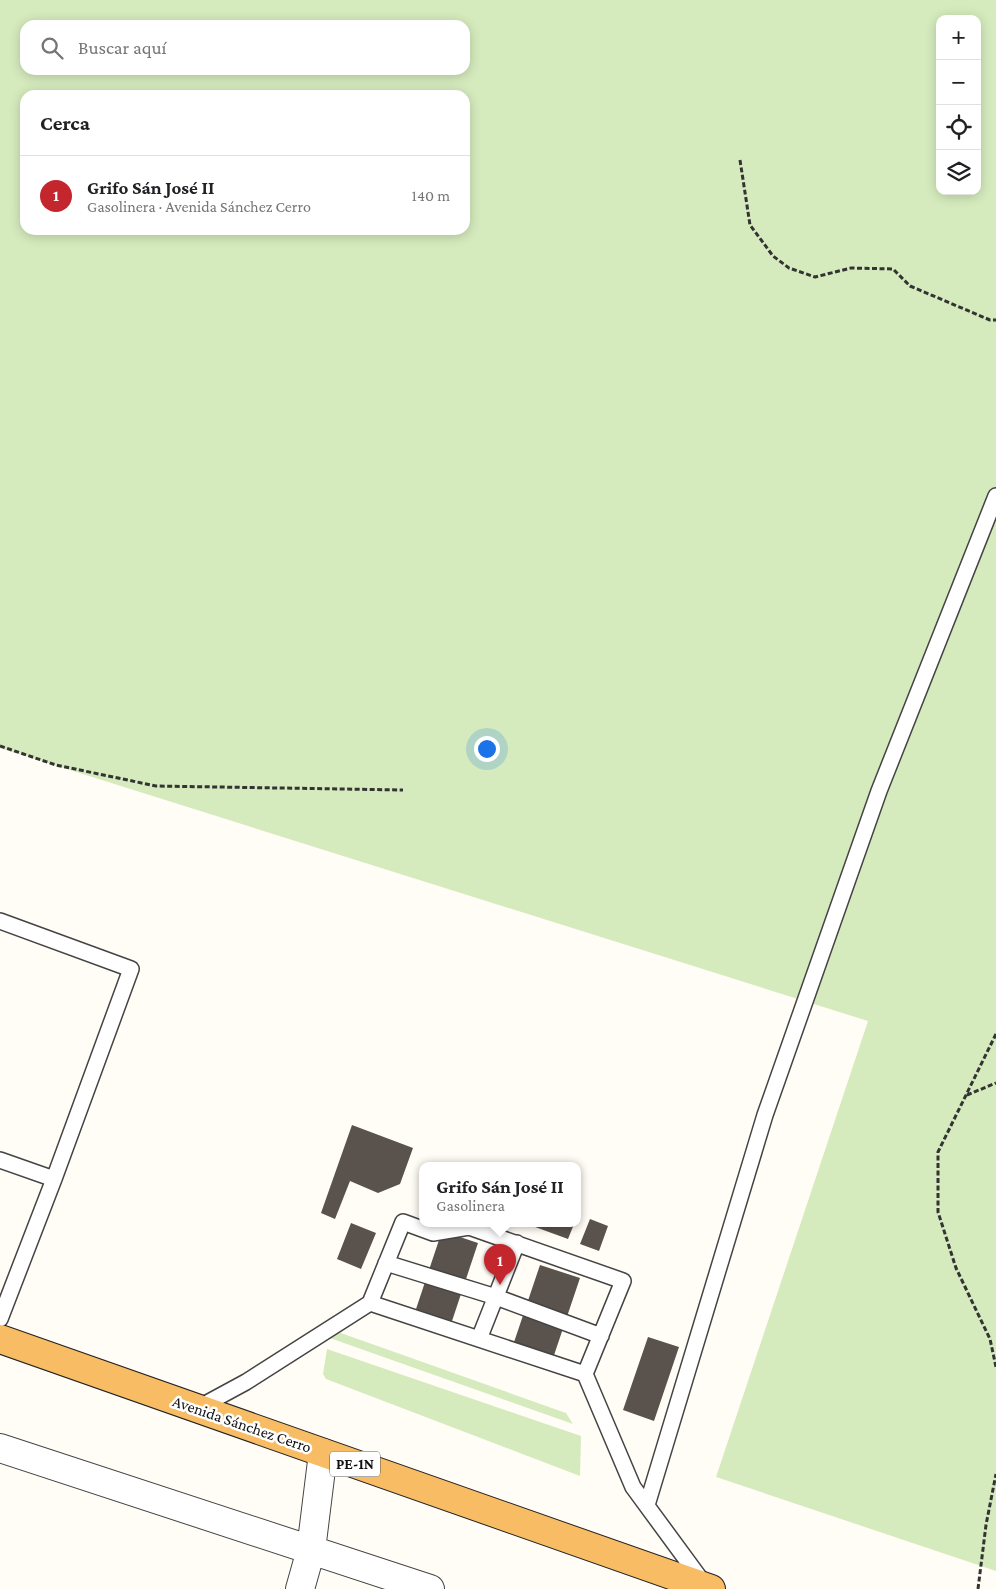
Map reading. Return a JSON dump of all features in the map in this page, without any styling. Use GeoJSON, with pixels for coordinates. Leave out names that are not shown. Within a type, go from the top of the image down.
{"type":"FeatureCollection","features":[{"type":"Feature","properties":{"kind":"highway","name":"Avenida Sánchez Cerro"},"geometry":{"type":"LineString","coordinates":[[0,1339],[709,1588]]}},
{"type":"Feature","properties":{"kind":"street"},"geometry":{"type":"LineString","coordinates":[[0,1448],[430,1589]]}},
{"type":"Feature","properties":{"kind":"street"},"geometry":{"type":"LineString","coordinates":[[300,1589],[311,1550],[323,1453]]}},
{"type":"Feature","properties":{"kind":"lane"},"geometry":{"type":"LineString","coordinates":[[647,1505],[765,1115],[880,791],[996,496]]}},
{"type":"Feature","properties":{"kind":"lane"},"geometry":{"type":"LineString","coordinates":[[0,921],[131,969],[54,1179],[0,1318]]}},
{"type":"Feature","properties":{"kind":"lane"},"geometry":{"type":"LineString","coordinates":[[0,1160],[54,1179]]}},
{"type":"Feature","properties":{"kind":"lane"},"geometry":{"type":"LineString","coordinates":[[198,1408],[246,1382],[370,1303],[402,1222],[433,1233],[469,1227],[623,1280],[585,1374],[633,1487],[709,1588]]}},
{"type":"Feature","properties":{"kind":"lane"},"geometry":{"type":"LineString","coordinates":[[479,1339],[517,1243]]}},
{"type":"Feature","properties":{"kind":"lane"},"geometry":{"type":"LineString","coordinates":[[386,1263],[496,1297],[601,1336]]}},
{"type":"Feature","properties":{"kind":"lane"},"geometry":{"type":"LineString","coordinates":[[370,1303],[585,1374]]}},
{"type":"Feature","properties":{"kind":"path"},"geometry":{"type":"LineString","coordinates":[[740,160],[750,225],[772,256],[789,268],[815,277],[851,268],[893,270],[910,286],[990,320],[996,320]]}},
{"type":"Feature","properties":{"kind":"path"},"geometry":{"type":"LineString","coordinates":[[0,746],[56,766],[156,786],[402,790]]}},
{"type":"Feature","properties":{"kind":"path"},"geometry":{"type":"LineString","coordinates":[[996,1034],[938,1152],[938,1212],[956,1268],[990,1338],[996,1366]]}},
{"type":"Feature","properties":{"kind":"path"},"geometry":{"type":"LineString","coordinates":[[966,1095],[996,1083]]}},
{"type":"Feature","properties":{"kind":"path"},"geometry":{"type":"LineString","coordinates":[[978,1589],[986,1525],[996,1474]]}},
{"type":"Feature","properties":{"kind":"green space"},"geometry":{"type":"Polygon","coordinates":[[[0,0],[996,0],[996,1571],[716,1477],[868,1021],[0,748],[0,0]]]}},
{"type":"Feature","properties":{"kind":"green space"},"geometry":{"type":"Polygon","coordinates":[[[338,1332],[566,1413],[573,1424],[327,1337],[338,1332]]]}},
{"type":"Feature","properties":{"kind":"green space"},"geometry":{"type":"Polygon","coordinates":[[[327,1349],[581,1436],[580,1476],[326,1379],[323,1374],[327,1349]]]}},
{"type":"Feature","properties":{"kind":"building"},"geometry":{"type":"Polygon","coordinates":[[[352,1125],[413,1148],[400,1184],[378,1193],[350,1181],[335,1219],[321,1213],[352,1125]]]}},
{"type":"Feature","properties":{"kind":"building"},"geometry":{"type":"Polygon","coordinates":[[[590,1219],[608,1226],[599,1251],[580,1244],[590,1219]]]}},
{"type":"Feature","properties":{"kind":"building"},"geometry":{"type":"Polygon","coordinates":[[[351,1223],[376,1233],[361,1269],[337,1259],[351,1223]]]}},
{"type":"Feature","properties":{"kind":"building"},"geometry":{"type":"Polygon","coordinates":[[[535,1227],[573,1227],[568,1239],[535,1227]]]}},
{"type":"Feature","properties":{"kind":"building"},"geometry":{"type":"Polygon","coordinates":[[[442,1231],[478,1243],[448,1333],[412,1321],[442,1231]]]}},
{"type":"Feature","properties":{"kind":"building"},"geometry":{"type":"Polygon","coordinates":[[[540,1265],[580,1278],[549,1370],[509,1357],[540,1265]]]}},
{"type":"Feature","properties":{"kind":"building"},"geometry":{"type":"Polygon","coordinates":[[[648,1337],[679,1347],[654,1421],[623,1410],[648,1337]]]}},
{"type":"Feature","properties":{"kind":"place","name":"Grifo Sán José II"},"geometry":{"type":"Point","coordinates":[500,1285]}}]}
